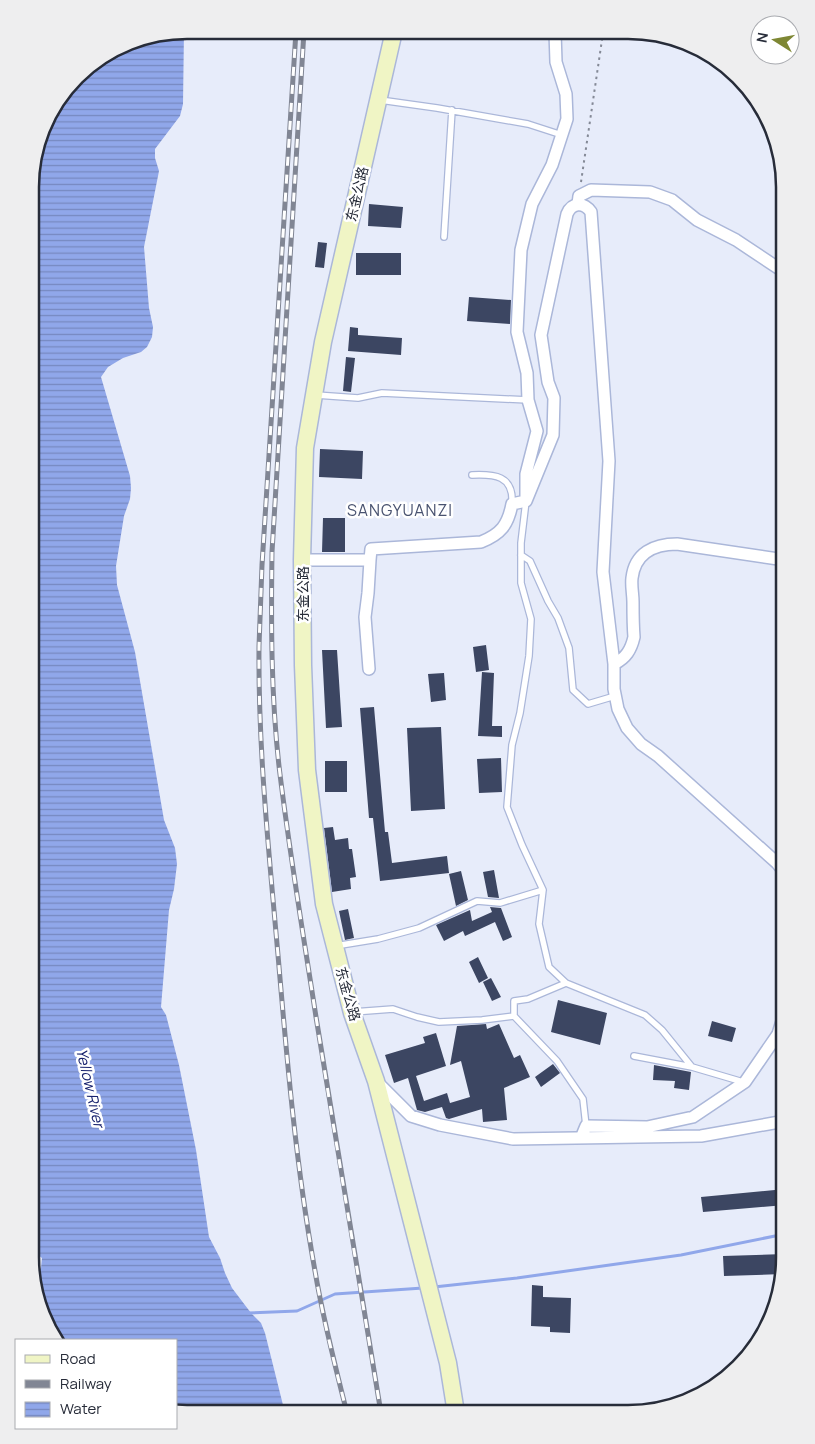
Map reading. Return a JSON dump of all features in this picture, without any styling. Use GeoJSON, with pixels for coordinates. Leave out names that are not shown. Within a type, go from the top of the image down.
{"type":"FeatureCollection","features":[{"type":"Feature","properties":{"kind":"main road","name":"东金公路"},"geometry":{"type":"LineString","coordinates":[[392,39],[323,342],[305,448],[302,560],[307,770],[324,904],[352,1013],[376,1081],[448,1363],[455,1405]]}},
{"type":"Feature","properties":{"kind":"street"},"geometry":{"type":"LineString","coordinates":[[526,501],[526,474],[537,431],[528,400],[527,372],[518,332],[521,250],[532,204],[552,165],[567,119],[566,94],[556,62],[555,39]]}},
{"type":"Feature","properties":{"kind":"street"},"geometry":{"type":"LineString","coordinates":[[526,501],[553,435],[554,398],[548,382],[541,335],[567,214],[571,207],[591,190],[650,192],[672,200],[697,220],[736,240],[776,267]]}},
{"type":"Feature","properties":{"kind":"street"},"geometry":{"type":"LineString","coordinates":[[579,200],[590,212],[609,461],[603,572],[614,664],[615,696],[618,709],[627,728],[641,744],[658,756],[776,862]]}},
{"type":"Feature","properties":{"kind":"street"},"geometry":{"type":"LineString","coordinates":[[369,669],[365,617],[371,549],[481,542],[493,537],[503,528],[509,517],[512,504],[526,501]]}},
{"type":"Feature","properties":{"kind":"street"},"geometry":{"type":"LineString","coordinates":[[614,664],[622,660],[632,646],[634,637],[632,578],[635,566],[642,556],[652,548],[664,544],[677,544],[776,559]]}},
{"type":"Feature","properties":{"kind":"street"},"geometry":{"type":"LineString","coordinates":[[302,560],[370,560]]}},
{"type":"Feature","properties":{"kind":"street"},"geometry":{"type":"LineString","coordinates":[[581,1138],[586,1126],[647,1127],[693,1117],[745,1082],[776,1037]]}},
{"type":"Feature","properties":{"kind":"street"},"geometry":{"type":"LineString","coordinates":[[376,1081],[411,1116],[440,1126],[513,1139],[700,1136],[776,1123]]}},
{"type":"Feature","properties":{"kind":"lane"},"geometry":{"type":"LineString","coordinates":[[379,100],[452,110],[528,124],[562,135]]}},
{"type":"Feature","properties":{"kind":"lane"},"geometry":{"type":"LineString","coordinates":[[444,236],[452,110]]}},
{"type":"Feature","properties":{"kind":"lane"},"geometry":{"type":"LineString","coordinates":[[314,394],[358,398],[382,393],[528,400]]}},
{"type":"Feature","properties":{"kind":"lane"},"geometry":{"type":"LineString","coordinates":[[472,475],[491,474],[506,482],[510,488],[512,504]]}},
{"type":"Feature","properties":{"kind":"lane"},"geometry":{"type":"LineString","coordinates":[[526,501],[521,543],[521,583],[531,619],[529,656],[520,713],[512,745],[507,807],[543,890],[539,924],[549,967],[566,983],[645,1014],[662,1030],[692,1066]]}},
{"type":"Feature","properties":{"kind":"lane"},"geometry":{"type":"LineString","coordinates":[[521,555],[530,561],[558,618],[569,648],[573,690],[588,704],[615,696]]}},
{"type":"Feature","properties":{"kind":"lane"},"geometry":{"type":"LineString","coordinates":[[335,946],[378,939],[419,928],[477,901],[500,903],[543,890]]}},
{"type":"Feature","properties":{"kind":"lane"},"geometry":{"type":"LineString","coordinates":[[566,983],[528,999],[514,1001],[514,1016],[557,1061],[583,1100],[586,1126]]}},
{"type":"Feature","properties":{"kind":"lane"},"geometry":{"type":"LineString","coordinates":[[352,1013],[393,1009],[439,1022],[514,1016]]}},
{"type":"Feature","properties":{"kind":"lane"},"geometry":{"type":"LineString","coordinates":[[634,1056],[692,1066],[745,1082]]}},
{"type":"Feature","properties":{"kind":"path"},"geometry":{"type":"LineString","coordinates":[[579,200],[602,39]]}},
{"type":"Feature","properties":{"kind":"water","name":"Yellow River"},"geometry":{"type":"Polygon","coordinates":[[[184,39],[183,104],[180,116],[155,149],[155,158],[159,171],[144,247],[149,308],[153,327],[152,337],[147,347],[141,352],[123,358],[108,367],[101,377],[130,476],[131,488],[130,499],[124,516],[116,566],[117,585],[135,652],[164,820],[175,848],[177,864],[169,910],[161,1007],[166,1015],[179,1065],[196,1150],[209,1237],[232,1288],[261,1323],[283,1405],[178,1405],[178,1339],[63,1339],[54,1323],[44,1296],[40,1277],[42,1258],[39,1256],[40,167],[44,148],[54,121],[69,96],[89,75],[112,59],[130,50],[167,40],[184,39]]]}},
{"type":"Feature","properties":{"kind":"building"},"geometry":{"type":"Polygon","coordinates":[[[369,204],[403,207],[401,228],[368,226],[369,204]]]}},
{"type":"Feature","properties":{"kind":"building"},"geometry":{"type":"Polygon","coordinates":[[[318,242],[327,243],[324,268],[315,267],[318,242]]]}},
{"type":"Feature","properties":{"kind":"building"},"geometry":{"type":"Polygon","coordinates":[[[356,253],[401,253],[401,275],[356,275],[356,253]]]}},
{"type":"Feature","properties":{"kind":"building"},"geometry":{"type":"Polygon","coordinates":[[[469,297],[511,300],[510,324],[467,321],[469,297]]]}},
{"type":"Feature","properties":{"kind":"building"},"geometry":{"type":"Polygon","coordinates":[[[350,327],[358,328],[358,335],[402,338],[401,355],[348,351],[350,327]]]}},
{"type":"Feature","properties":{"kind":"building"},"geometry":{"type":"Polygon","coordinates":[[[346,357],[355,358],[351,392],[343,391],[346,357]]]}},
{"type":"Feature","properties":{"kind":"building"},"geometry":{"type":"Polygon","coordinates":[[[320,449],[363,451],[362,479],[319,477],[320,449]]]}},
{"type":"Feature","properties":{"kind":"building"},"geometry":{"type":"Polygon","coordinates":[[[323,518],[345,518],[345,552],[322,552],[323,518]]]}},
{"type":"Feature","properties":{"kind":"building"},"geometry":{"type":"Polygon","coordinates":[[[486,645],[489,670],[476,672],[473,647],[486,645]]]}},
{"type":"Feature","properties":{"kind":"building"},"geometry":{"type":"Polygon","coordinates":[[[322,650],[337,650],[342,727],[326,728],[322,650]]]}},
{"type":"Feature","properties":{"kind":"building"},"geometry":{"type":"Polygon","coordinates":[[[482,672],[494,673],[492,726],[502,726],[502,737],[478,736],[482,672]]]}},
{"type":"Feature","properties":{"kind":"building"},"geometry":{"type":"Polygon","coordinates":[[[444,673],[446,700],[431,702],[428,674],[444,673]]]}},
{"type":"Feature","properties":{"kind":"building"},"geometry":{"type":"Polygon","coordinates":[[[374,707],[385,832],[388,832],[392,863],[447,856],[449,873],[380,881],[373,818],[369,818],[360,708],[374,707]]]}},
{"type":"Feature","properties":{"kind":"building"},"geometry":{"type":"Polygon","coordinates":[[[441,727],[445,809],[411,811],[407,728],[441,727]]]}},
{"type":"Feature","properties":{"kind":"building"},"geometry":{"type":"Polygon","coordinates":[[[501,758],[502,792],[479,793],[477,759],[501,758]]]}},
{"type":"Feature","properties":{"kind":"building"},"geometry":{"type":"Polygon","coordinates":[[[325,761],[347,761],[347,792],[325,792],[325,761]]]}},
{"type":"Feature","properties":{"kind":"building"},"geometry":{"type":"Polygon","coordinates":[[[333,827],[335,840],[348,838],[349,849],[352,849],[356,877],[350,878],[351,889],[332,892],[324,828],[333,827]]]}},
{"type":"Feature","properties":{"kind":"building"},"geometry":{"type":"Polygon","coordinates":[[[494,870],[499,898],[488,897],[483,872],[494,870]]]}},
{"type":"Feature","properties":{"kind":"building"},"geometry":{"type":"Polygon","coordinates":[[[461,871],[468,900],[456,906],[449,874],[461,871]]]}},
{"type":"Feature","properties":{"kind":"building"},"geometry":{"type":"Polygon","coordinates":[[[490,907],[501,908],[512,937],[503,941],[495,922],[465,936],[463,931],[444,941],[436,925],[470,910],[472,921],[492,912],[490,907]]]}},
{"type":"Feature","properties":{"kind":"building"},"geometry":{"type":"Polygon","coordinates":[[[348,909],[354,938],[345,940],[339,911],[348,909]]]}},
{"type":"Feature","properties":{"kind":"building"},"geometry":{"type":"Polygon","coordinates":[[[478,957],[488,978],[479,983],[469,962],[478,957]]]}},
{"type":"Feature","properties":{"kind":"building"},"geometry":{"type":"Polygon","coordinates":[[[491,978],[501,997],[492,1001],[483,982],[491,978]]]}},
{"type":"Feature","properties":{"kind":"building"},"geometry":{"type":"Polygon","coordinates":[[[558,1000],[607,1013],[600,1045],[551,1032],[558,1000]]]}},
{"type":"Feature","properties":{"kind":"building"},"geometry":{"type":"Polygon","coordinates":[[[712,1021],[736,1028],[732,1042],[708,1036],[712,1021]]]}},
{"type":"Feature","properties":{"kind":"building"},"geometry":{"type":"Polygon","coordinates":[[[486,1024],[487,1029],[499,1024],[514,1058],[520,1055],[530,1077],[504,1088],[507,1120],[483,1122],[482,1109],[449,1119],[446,1118],[442,1107],[425,1112],[417,1110],[408,1078],[394,1083],[385,1055],[425,1043],[423,1037],[436,1033],[446,1066],[416,1076],[424,1101],[447,1093],[450,1103],[470,1097],[461,1061],[450,1065],[457,1026],[486,1024]]]}},
{"type":"Feature","properties":{"kind":"building"},"geometry":{"type":"Polygon","coordinates":[[[553,1064],[560,1073],[541,1087],[535,1077],[553,1064]]]}},
{"type":"Feature","properties":{"kind":"building"},"geometry":{"type":"Polygon","coordinates":[[[654,1065],[691,1072],[689,1090],[674,1088],[675,1081],[653,1080],[654,1065]]]}},
{"type":"Feature","properties":{"kind":"building"},"geometry":{"type":"Polygon","coordinates":[[[776,1190],[776,1206],[703,1212],[701,1197],[776,1190]]]}},
{"type":"Feature","properties":{"kind":"building"},"geometry":{"type":"Polygon","coordinates":[[[776,1254],[775,1274],[724,1276],[723,1256],[776,1254]]]}},
{"type":"Feature","properties":{"kind":"building"},"geometry":{"type":"Polygon","coordinates":[[[532,1285],[543,1286],[543,1297],[571,1298],[570,1333],[550,1332],[550,1327],[531,1326],[532,1285]]]}},
{"type":"Feature","properties":{"kind":"waterway"},"geometry":{"type":"LineString","coordinates":[[434,1287],[517,1278],[681,1255],[776,1236]]}},
{"type":"Feature","properties":{"kind":"waterway"},"geometry":{"type":"LineString","coordinates":[[248,1313],[297,1311],[335,1294],[423,1288]]}},
{"type":"Feature","properties":{"kind":"railway"},"geometry":{"type":"LineString","coordinates":[[295,39],[262,565],[259,646],[260,723],[271,878],[297,1153],[318,1289],[345,1405]]}},
{"type":"Feature","properties":{"kind":"railway"},"geometry":{"type":"LineString","coordinates":[[304,39],[272,552],[274,713],[279,766],[296,892],[380,1405]]}},
{"type":"Feature","properties":{"kind":"district","name":"SANGYUANZI"},"geometry":{"type":"Point","coordinates":[400,510]}}]}
